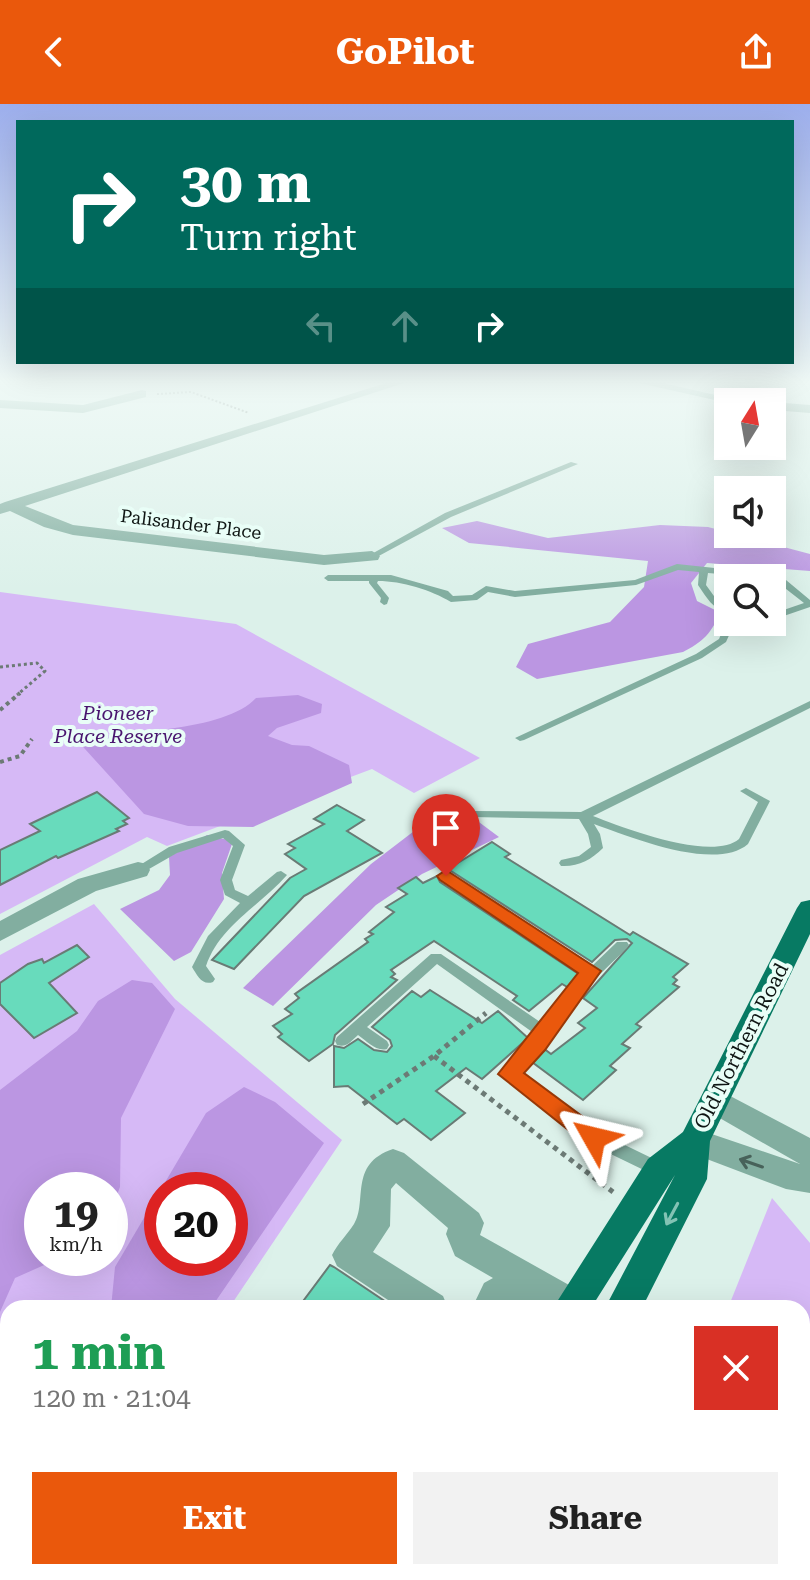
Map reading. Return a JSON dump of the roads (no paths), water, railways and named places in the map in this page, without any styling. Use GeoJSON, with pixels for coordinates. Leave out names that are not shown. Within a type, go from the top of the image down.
{"type":"FeatureCollection","features":[{"type":"Feature","properties":{"kind":"main road","name":"Old Northern Road"},"geometry":{"type":"LineString","coordinates":[[627,1300],[691,1179],[694,1141],[810,908]]}},
{"type":"Feature","properties":{"kind":"main road","name":"Old Northern Road"},"geometry":{"type":"LineString","coordinates":[[568,1300],[636,1209],[659,1169],[694,1141]]}},
{"type":"Feature","properties":{"kind":"street"},"geometry":{"type":"LineString","coordinates":[[5,507],[179,452]]}},
{"type":"Feature","properties":{"kind":"street","name":"Palisander Place"},"geometry":{"type":"LineString","coordinates":[[5,507],[73,530],[324,560],[372,556]]}},
{"type":"Feature","properties":{"kind":"street"},"geometry":{"type":"LineString","coordinates":[[0,932],[87,885],[138,870]]}},
{"type":"Feature","properties":{"kind":"street"},"geometry":{"type":"LineString","coordinates":[[715,1100],[810,1154]]}},
{"type":"Feature","properties":{"kind":"street"},"geometry":{"type":"LineString","coordinates":[[694,1141],[786,1175],[810,1179]]}},
{"type":"Feature","properties":{"kind":"street"},"geometry":{"type":"LineString","coordinates":[[418,1300],[349,1255],[373,1226],[375,1186],[393,1162],[467,1223],[463,1234],[467,1245],[552,1300]]}},
{"type":"Feature","properties":{"kind":"street"},"geometry":{"type":"LineString","coordinates":[[494,1300],[497,1294],[510,1287],[544,1300]]}},
{"type":"Feature","properties":{"kind":"lane"},"geometry":{"type":"LineString","coordinates":[[372,556],[448,515],[574,464]]}},
{"type":"Feature","properties":{"kind":"lane"},"geometry":{"type":"LineString","coordinates":[[328,578],[374,577],[445,593],[451,599],[467,600],[486,589],[515,594],[636,582],[677,567],[777,577],[810,604]]}},
{"type":"Feature","properties":{"kind":"lane"},"geometry":{"type":"LineString","coordinates":[[704,570],[702,585],[714,602]]}},
{"type":"Feature","properties":{"kind":"lane"},"geometry":{"type":"LineString","coordinates":[[374,577],[373,583],[385,598],[384,602]]}},
{"type":"Feature","properties":{"kind":"lane"},"geometry":{"type":"LineString","coordinates":[[786,612],[810,604]]}},
{"type":"Feature","properties":{"kind":"lane"},"geometry":{"type":"LineString","coordinates":[[520,738],[699,656],[725,636]]}},
{"type":"Feature","properties":{"kind":"lane"},"geometry":{"type":"LineString","coordinates":[[583,816],[810,704]]}},
{"type":"Feature","properties":{"kind":"lane"},"geometry":{"type":"LineString","coordinates":[[472,814],[583,816],[631,836],[716,851],[742,844],[764,801],[746,791]]}},
{"type":"Feature","properties":{"kind":"lane"},"geometry":{"type":"LineString","coordinates":[[565,863],[583,859],[597,848],[594,834],[583,816]]}},
{"type":"Feature","properties":{"kind":"lane"},"geometry":{"type":"LineString","coordinates":[[138,870],[173,850],[225,834],[239,845],[226,886],[229,892],[249,902]]}},
{"type":"Feature","properties":{"kind":"lane"},"geometry":{"type":"LineString","coordinates":[[208,979],[199,967],[214,938],[281,875]]}},
{"type":"Feature","properties":{"kind":"lane"},"geometry":{"type":"LineString","coordinates":[[446,876],[590,971]]}},
{"type":"Feature","properties":{"kind":"lane"},"geometry":{"type":"LineString","coordinates":[[622,945],[590,971],[545,1033],[509,1074],[594,1138],[659,1169]]}},
{"type":"Feature","properties":{"kind":"lane"},"geometry":{"type":"LineString","coordinates":[[342,1041],[436,957],[545,1033]]}},
{"type":"Feature","properties":{"kind":"lane"},"geometry":{"type":"LineString","coordinates":[[357,1027],[382,1045]]}},
{"type":"Feature","properties":{"kind":"park label","name":"Pioneer Place Reserve"},"geometry":{"type":"Point","coordinates":[118,724]}}]}
